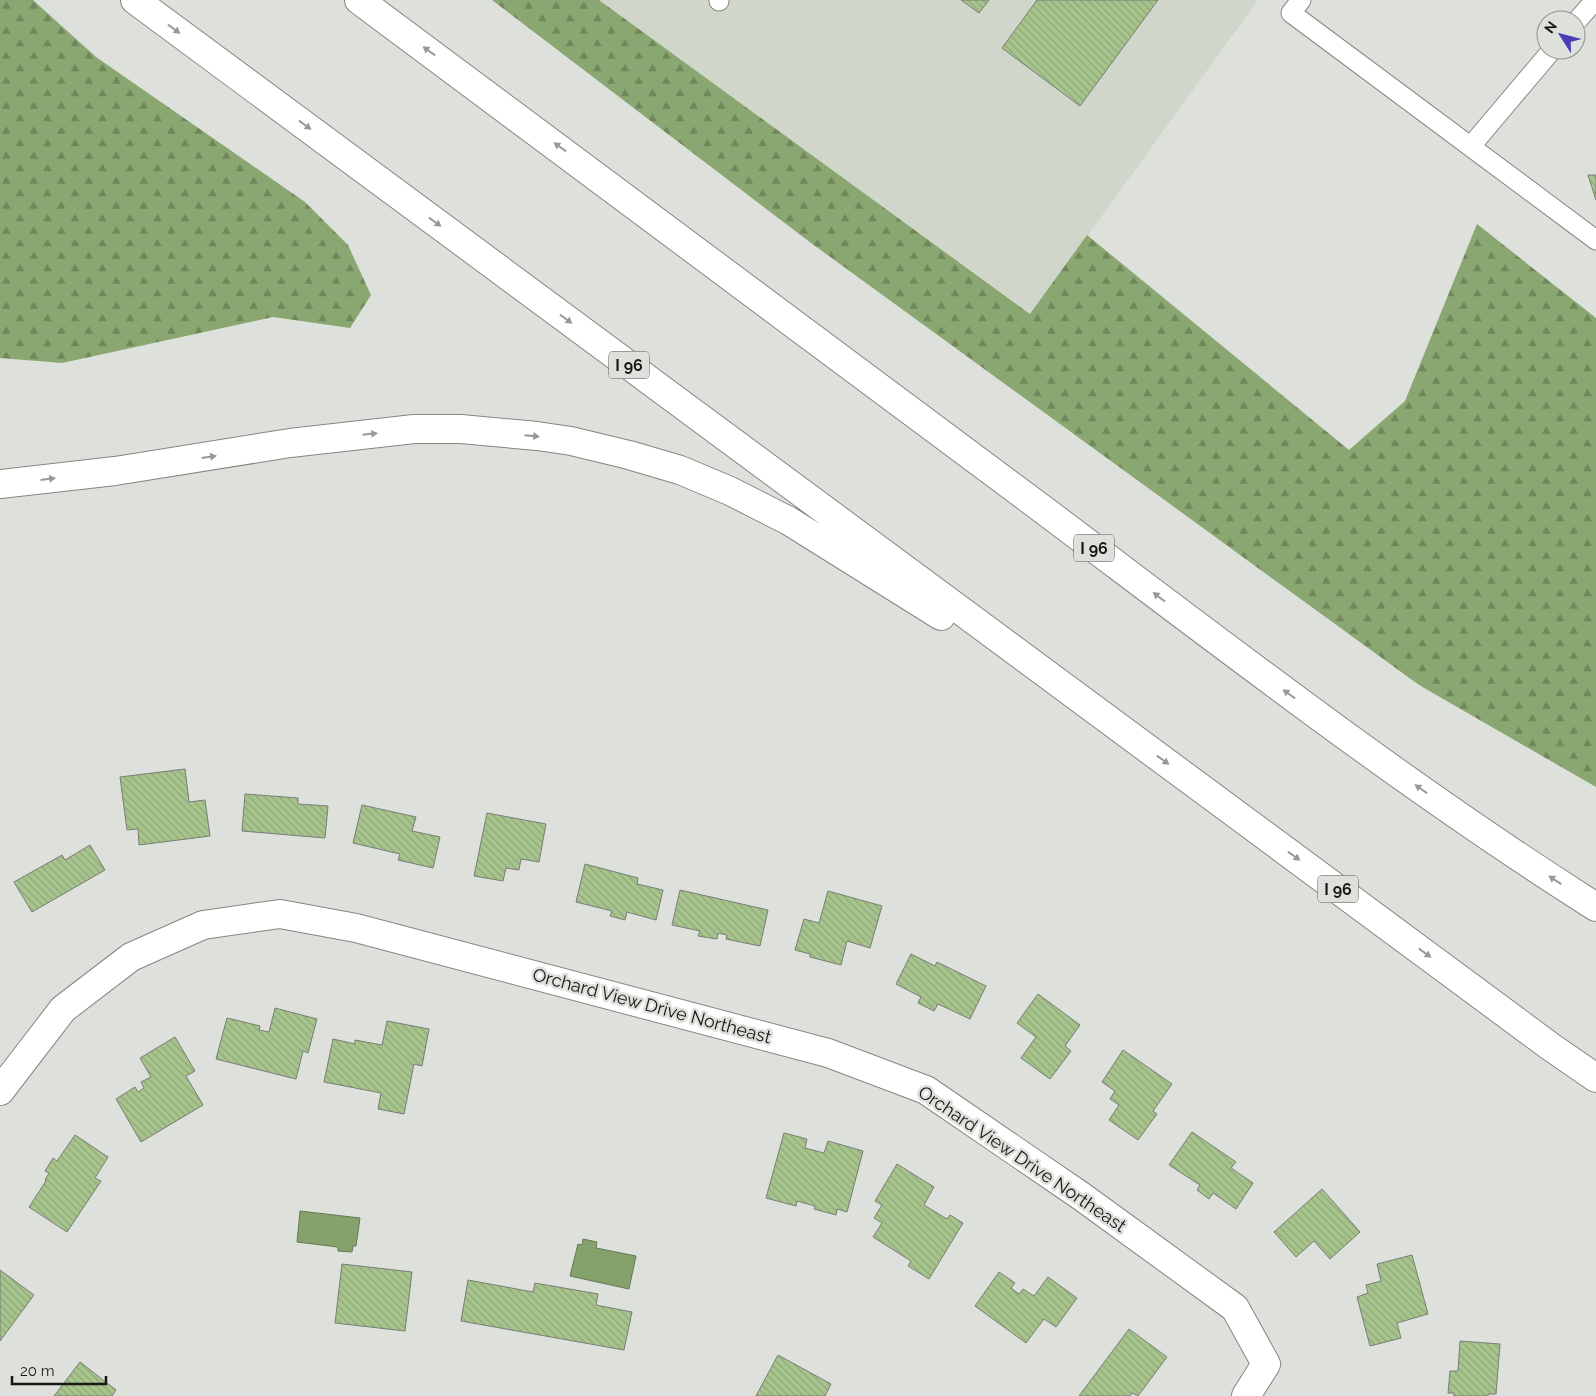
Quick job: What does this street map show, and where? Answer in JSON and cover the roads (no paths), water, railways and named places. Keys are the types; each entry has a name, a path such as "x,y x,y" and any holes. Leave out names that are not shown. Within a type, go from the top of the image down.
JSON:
{"main road":[{"name":"I 96","path":"135,0 1551,1047 1596,1078"},
{"name":"I 96","path":"360,0 600,176 1214,638 1382,762 1505,848 1596,907"},
{"path":"0,484 114,470 290,443 414,430 461,429 571,441 680,470 766,508 797,525 1124,731"},
{"name":"Orchard View Drive Northeast","path":"0,1091 63,1009 131,957 203,925 280,914 356,928 828,1053 926,1090 1081,1196 1234,1308 1266,1364 1246,1396"},
{"path":"1551,1047 1596,1086"}],"lane":[{"path":"1302,0 1292,14 1596,240"},
{"path":"1586,10 1594,0"},
{"path":"1471,146 1544,60"}]}
